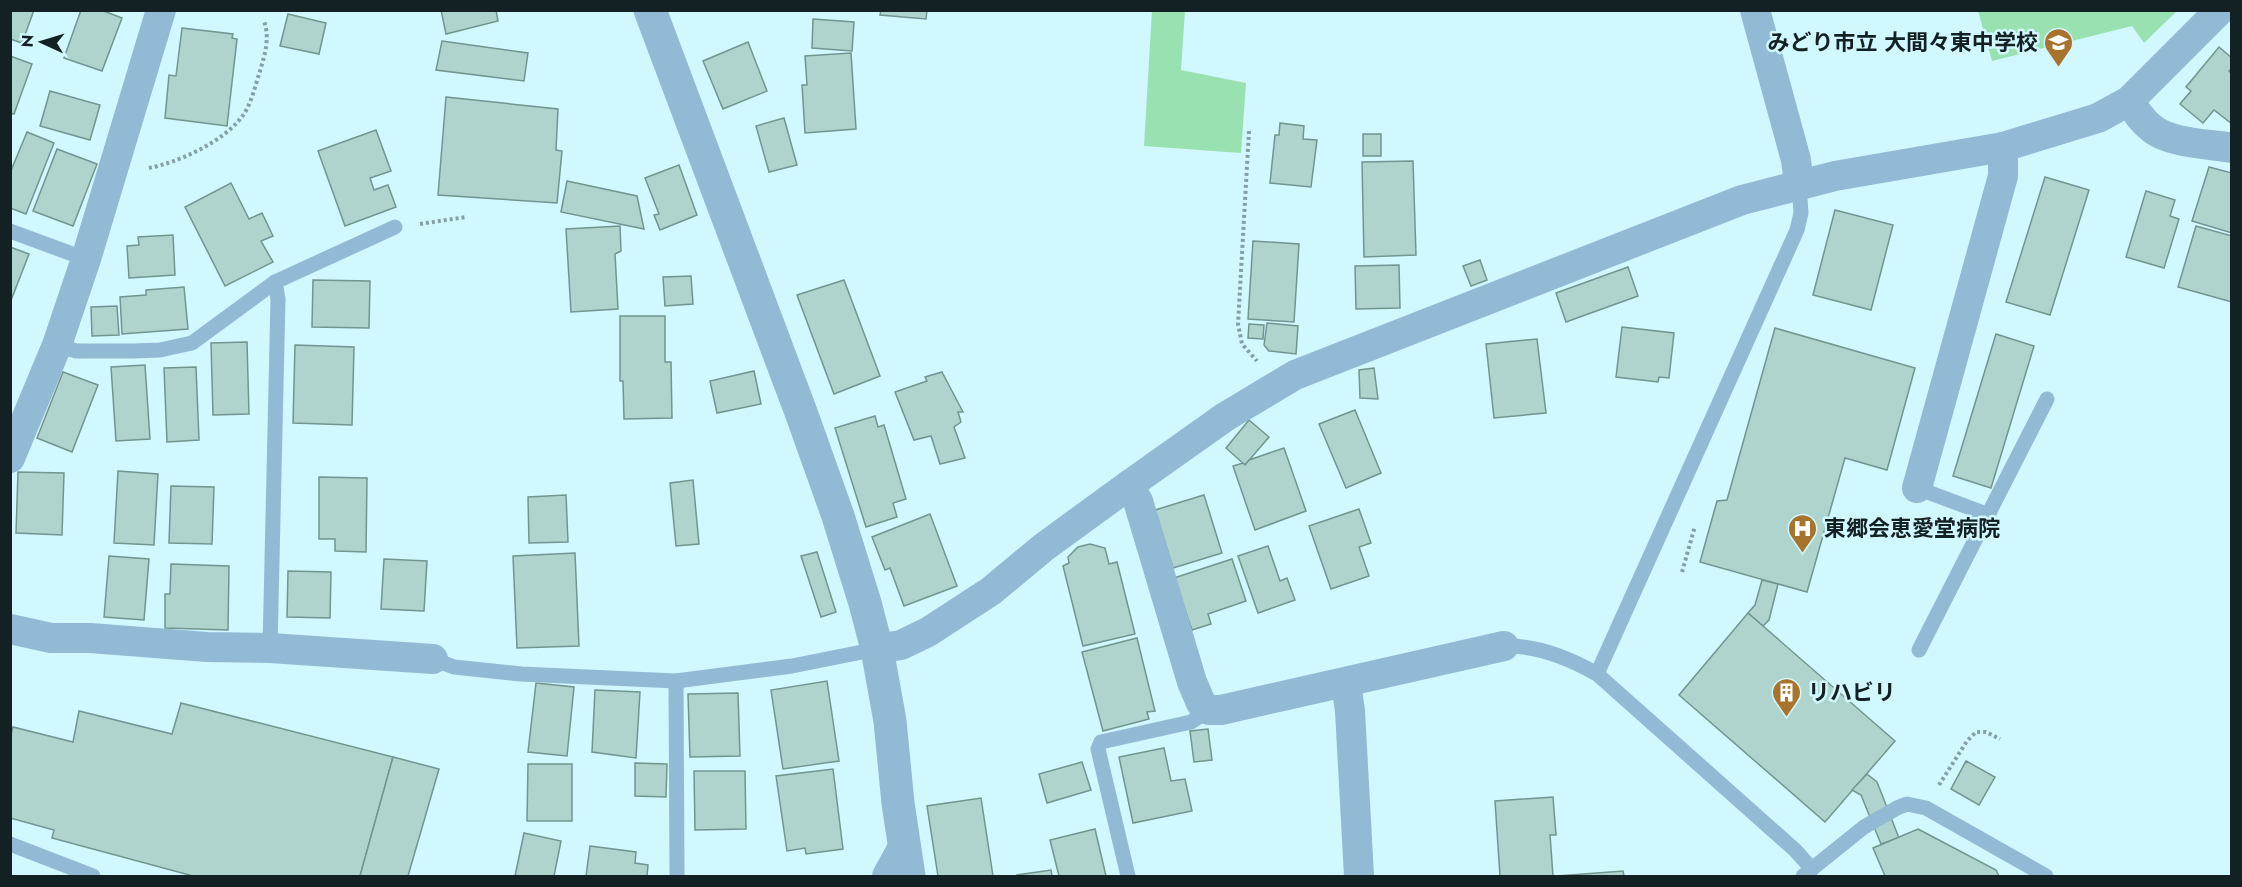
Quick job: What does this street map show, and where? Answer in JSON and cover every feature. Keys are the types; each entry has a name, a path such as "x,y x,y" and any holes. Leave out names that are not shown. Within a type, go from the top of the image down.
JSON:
{"street":[{"path":"10,458 57,345 86,259 161,10"},
{"path":"650,10 830,493 856,572 877,649 890,721 906,862 887,876"},
{"path":"1755,10 1796,160 1799,184"},
{"path":"877,649 901,645 928,632 991,591 1044,547 1129,485 1225,417 1295,375 1742,200 1835,176 2003,147 2098,118 2129,101 2220,10"},
{"path":"2129,101 2154,131 2168,137 2232,148"},
{"path":"1917,488 2003,176 2003,147"},
{"path":"1129,485 1138,501 1192,682 1201,703 1209,710 1221,710 1346,683 1504,646"},
{"path":"10,629 51,638 90,638 207,647 270,648 433,659"},
{"path":"1346,683 1350,711 1359,876"}],"lane":[{"path":"1597,674 1797,230 1801,213 1799,184"},
{"path":"57,345 76,351 160,350 192,343 275,282 395,227"},
{"path":"10,231 86,259"},
{"path":"270,648 278,299 275,282"},
{"path":"1920,650 2047,399"},
{"path":"1917,488 1989,515"},
{"path":"1504,646 1519,646 1573,660 1597,674 1795,850 1808,873 1864,827 1907,804 1925,808 2046,876"},
{"path":"433,659 453,667 521,674 676,681 792,666 877,649"},
{"path":"676,681 677,876"},
{"path":"1128,876 1098,749 1101,742 1191,722 1209,710"},
{"path":"10,844 93,876"}],"path":[{"path":"115,161 138,168 165,165 210,144 228,132 243,117 253,93 268,34 264,21"},
{"path":"1250,131 1238,334 1249,353 1280,384"},
{"path":"395,227 466,217"},
{"path":"1925,808 1967,741 1976,732 1986,732 2000,739"}],"green space":[{"path":"1152,10 1185,11 1181,70 1246,83 1241,153 1144,146"},
{"path":"1978,10 2177,11 2144,43 2132,26 1992,61"}],"building":[{"path":"10,10 34,10 22,43 10,39"},
{"path":"81,10 101,10 122,18 102,71 64,58"},
{"path":"441,10 496,10 498,21 446,34"},
{"path":"881,10 927,10 926,19 880,15"},
{"path":"288,14 326,23 319,54 280,46"},
{"path":"813,19 854,22 852,51 812,48"},
{"path":"182,28 233,34 232,38 237,39 227,126 165,118 169,75 176,76"},
{"path":"442,41 528,53 524,81 436,70"},
{"path":"748,42 767,91 723,109 703,61"},
{"path":"2219,47 2232,58 2232,68 2229,71 2232,74 2232,124 2214,110 2203,123 2180,104 2191,91 2186,87"},
{"path":"851,53 856,129 805,133 802,85 807,85 805,56"},
{"path":"10,56 32,64 14,114 10,113"},
{"path":"50,91 100,105 90,140 40,126"},
{"path":"446,97 558,109 556,150 562,151 557,203 438,195"},
{"path":"784,118 797,165 769,172 756,126"},
{"path":"1280,123 1304,126 1303,139 1317,140 1311,187 1270,183 1275,135 1279,135"},
{"path":"376,130 391,171 370,178 374,190 388,185 396,207 345,226 318,151"},
{"path":"27,132 54,143 26,214 10,208 10,173"},
{"path":"1363,134 1381,134 1381,156 1363,156"},
{"path":"57,149 97,164 73,226 33,211"},
{"path":"1413,161 1416,255 1364,257 1362,162"},
{"path":"679,165 697,215 660,230 654,215 659,214 645,178"},
{"path":"2209,167 2232,173 2232,233 2192,221"},
{"path":"2045,177 2089,190 2050,315 2006,302"},
{"path":"567,181 637,196 644,229 561,212"},
{"path":"231,183 249,219 262,213 273,236 261,241 273,262 225,286 185,207"},
{"path":"2146,191 2175,200 2170,216 2179,219 2164,268 2126,257"},
{"path":"1835,210 1893,225 1871,310 1813,295"},
{"path":"620,226 621,251 615,254 618,309 571,312 566,229"},
{"path":"2196,226 2232,236 2232,302 2178,287"},
{"path":"173,235 175,275 129,278 127,246 139,245 138,237"},
{"path":"1253,241 1299,244 1294,322 1248,319"},
{"path":"10,247 29,254 10,303"},
{"path":"1480,260 1487,280 1471,286 1463,266"},
{"path":"1399,265 1400,308 1356,309 1355,266"},
{"path":"1628,267 1638,296 1566,322 1556,293"},
{"path":"691,276 693,304 665,306 663,277"},
{"path":"313,280 370,281 369,328 312,327"},
{"path":"844,280 880,376 834,394 797,295"},
{"path":"184,287 188,329 122,334 120,297 146,295 146,290"},
{"path":"117,306 119,335 92,336 91,307"},
{"path":"620,316 665,316 665,362 671,362 672,418 624,419 623,381 620,381"},
{"path":"1267,323 1298,326 1296,354 1269,351 1264,345"},
{"path":"1249,324 1264,325 1263,339 1248,338"},
{"path":"1622,327 1674,333 1669,378 1659,377 1658,382 1616,377"},
{"path":"1775,328 1915,368 1887,470 1845,458 1807,592 1700,562 1717,501 1727,500"},
{"path":"1996,334 2034,346 1991,488 1953,476"},
{"path":"1537,339 1546,413 1494,418 1486,344"},
{"path":"247,342 249,414 213,415 211,343"},
{"path":"295,345 354,347 352,425 293,423"},
{"path":"145,365 150,439 116,441 111,367"},
{"path":"196,367 199,440 167,442 164,368"},
{"path":"1374,368 1378,399 1360,398 1359,370"},
{"path":"754,371 761,404 717,413 710,381"},
{"path":"63,372 98,385 72,452 37,438"},
{"path":"942,372 963,412 958,412 961,422 954,427 965,458 940,464 931,436 914,440 895,392 927,381 925,377"},
{"path":"1355,410 1381,473 1346,488 1319,424"},
{"path":"875,416 878,427 884,425 906,499 893,503 897,517 866,527 835,428"},
{"path":"1249,420 1269,437 1245,465 1226,448"},
{"path":"1284,448 1306,511 1255,530 1233,466 1243,463 1245,465 1249,460"},
{"path":"118,471 158,474 154,545 114,543"},
{"path":"18,472 64,473 62,535 16,533"},
{"path":"319,477 367,478 366,552 335,551 335,539 319,539"},
{"path":"693,480 699,544 676,546 670,483"},
{"path":"171,486 214,487 212,544 169,543"},
{"path":"566,495 568,542 529,543 528,497"},
{"path":"1204,495 1222,553 1173,568 1155,510"},
{"path":"1359,509 1371,543 1359,547 1369,576 1331,589 1309,526"},
{"path":"930,514 957,586 904,606 890,568 885,570 872,537"},
{"path":"1090,544 1105,548 1109,564 1117,562 1135,634 1083,646 1063,566 1069,563 1068,557 1078,547"},
{"path":"1268,546 1280,581 1287,578 1295,600 1258,613 1238,556"},
{"path":"817,552 836,612 821,617 801,556"},
{"path":"575,553 579,646 517,648 513,556"},
{"path":"109,556 149,559 144,620 104,617"},
{"path":"384,559 427,561 424,611 381,609"},
{"path":"1232,559 1246,601 1208,614 1211,624 1192,630 1174,578"},
{"path":"171,564 229,566 228,630 165,628 165,594 170,594"},
{"path":"288,571 331,572 330,618 287,617"},
{"path":"1762,580 1778,584 1769,620 1763,626 1748,613 1755,605"},
{"name":"リハビリ","path":"1748,613 1895,741 1825,822 1679,695"},
{"path":"1137,638 1155,711 1147,712 1149,719 1103,731 1082,652"},
{"path":"827,681 839,761 783,769 771,690"},
{"path":"536,683 574,687 567,756 528,752"},
{"path":"595,690 640,692 636,758 592,752"},
{"path":"738,693 740,756 690,757 688,694"},
{"path":"181,703 393,757 360,876 193,876 52,838 54,830 10,818 10,738 13,727 73,742 79,711 172,734"},
{"path":"1208,729 1212,760 1194,762 1190,731"},
{"path":"1164,748 1171,781 1185,779 1192,811 1133,823 1119,757"},
{"path":"393,757 439,769 408,876 360,876"},
{"path":"1966,761 1995,777 1979,805 1951,789"},
{"path":"1082,762 1091,790 1047,803 1039,774"},
{"path":"635,763 667,764 666,797 635,796"},
{"path":"528,764 572,764 572,821 527,821"},
{"path":"833,769 843,849 806,854 805,848 787,851 776,776"},
{"path":"694,771 745,771 746,829 695,830"},
{"path":"1867,774 1877,782 1899,838 1881,844 1861,795 1852,790"},
{"path":"1553,797 1556,835 1550,835 1553,876 1500,876 1495,801"},
{"path":"981,798 993,876 938,876 927,806"},
{"path":"1095,829 1106,876 1059,876 1050,840"},
{"path":"1918,829 1996,870 1999,876 1885,876 1873,848"},
{"path":"524,833 561,841 554,876 515,876"},
{"path":"590,846 636,852 635,863 648,865 647,876 586,876"},
{"path":"1051,870 1052,876 1017,876 1017,875"},
{"path":"1623,871 1624,876 1557,876"}],"place":[{"name":"みどり市立 大間々東中学校","path":"2059,68"},
{"name":"東郷会恵愛堂病院","path":"1803,554"},
{"name":"リハビリ","path":"1787,718"}]}
